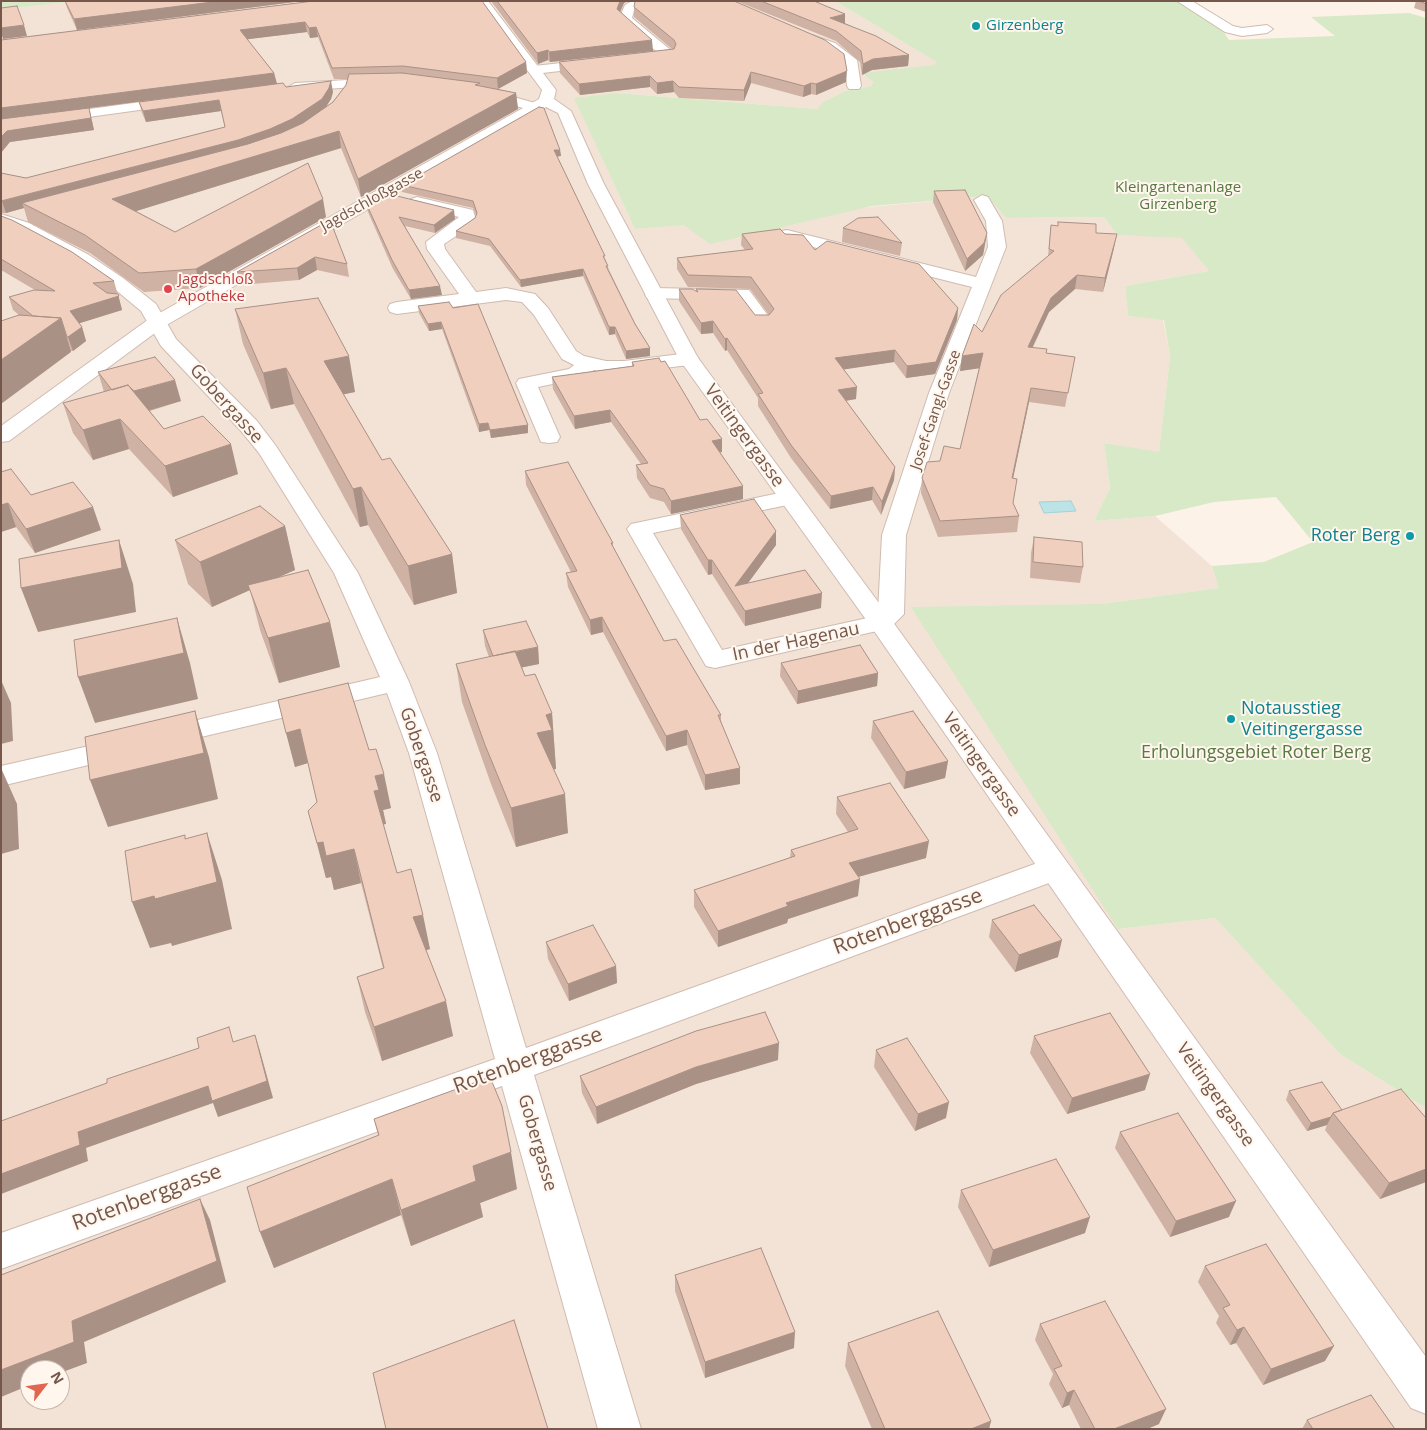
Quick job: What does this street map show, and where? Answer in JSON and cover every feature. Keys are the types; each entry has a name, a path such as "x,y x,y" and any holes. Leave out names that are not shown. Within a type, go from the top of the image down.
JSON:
{"street":[{"name":"Veitingergasse","path":"482,1 550,90 550,109 596,184 689,359 1073,893 1426,1393"},
{"path":"534,70 668,55 625,19 629,8 642,1"},
{"path":"1183,1 1229,29 1242,32 1267,28"},
{"path":"797,32 830,46 852,63 854,86"},
{"path":"278,89 312,85 341,93 396,82"},
{"path":"464,90 498,95 550,109"},
{"path":"1,126 193,99"},
{"name":"Jagdschloßgasse","path":"1,436 156,322 383,194 550,109"},
{"path":"383,194 467,214 468,220 435,242 436,249 471,298"},
{"name":"Josef-Gangl-Gasse","path":"881,624 891,614 894,535 939,393 997,247 994,221 982,200"},
{"path":"5,220 35,213"},
{"name":"Gobergasse","path":"5,220 83,259 117,282 149,308 168,342 249,426 273,459 336,555 371,623 423,753 620,1429"},
{"path":"787,235 982,284"},
{"path":"397,308 506,294 528,298 541,312 569,355 589,364 624,366 689,359"},
{"path":"654,294 742,294 762,321"},
{"path":"549,437 526,383 575,374 589,364"},
{"name":"In der Hagenau","path":"789,498 639,529 715,660 881,624"},
{"path":"1,776 396,682"},
{"name":"Rotenberggasse","path":"1,1250 515,1067 1054,869"}],"shaded area":[{"path":"75,1 835,1 938,62 933,65 863,74 873,82 871,86 845,91 823,102 817,109 616,93 575,99 635,229 987,196 1006,218 1104,217 1117,235 1182,237 1209,271 1125,286 1128,316 1163,319 1170,357 1159,453 1104,443 1110,488 1094,521 1155,516 1212,566 1220,588 1101,604 1118,929 1215,918 1340,1054 1426,1108 1426,1429 1,1429 1,10"}],"green space":[{"path":"1,1 75,1 1,10"},
{"name":"Erholungsgebiet Roter Berg","path":"835,1 1191,1 1226,22 1217,22 1229,40 1335,36 1311,17 1409,13 1426,18 1426,1108 1340,1054 1215,918 1118,929 911,607 1101,604 1219,588 1212,566 1264,562 1313,542 1276,497 1214,502 1155,516 1094,521 1110,488 1104,443 1159,452 1170,357 1164,320 1128,316 1125,286 1209,271 1182,238 1117,235 1104,217 1006,218 987,196 872,206 710,244 684,225 635,229 574,98 616,93 817,109 823,102 845,91 871,86 873,82 862,73 933,65 937,62"}],"water":[{"path":"1071,501 1076,511 1044,513 1039,502"}],"building":[{"path":"65,1 221,1 74,19"},
{"path":"314,1 482,1 526,62 497,78 403,66 332,68 316,27 309,28 305,22 240,30 274,73 1,108 1,40"},
{"path":"497,1 620,1 617,9 652,40 549,52 548,50 537,53"},
{"path":"635,1 734,1 825,40 844,54 847,71 816,84 811,83 804,86 751,72 744,90 679,87 673,81 657,83 650,76 579,84 559,62 674,49 676,44 674,40 634,7"},
{"path":"761,1 814,1 845,14 830,18 876,36 909,55 873,59 863,64 861,51 836,31"},
{"path":"17,6 24,25 1,28 1,8"},
{"path":"402,73 480,83 475,85 516,93 358,179 339,131 112,199 175,232 308,163 323,199 196,269 139,273 85,235 22,203 248,144 281,133 303,123 333,102 346,85 349,74"},
{"path":"331,81 322,99 292,119 270,129 238,140 1,201 1,173 26,178 225,127 219,100 143,111 139,102 283,83 286,87"},
{"path":"539,107 544,108 560,150 554,150 605,256 603,256 608,266 606,266 635,324 650,348 626,351 615,327 609,327 583,269 520,280 489,239 456,231 475,218 477,213 473,201 402,185"},
{"path":"89,108 91,118 7,131 1,137 1,119"},
{"path":"965,190 987,233 984,243 967,259 934,191"},
{"path":"385,193 454,210 434,225 399,217 440,286 409,290 392,260 366,203"},
{"path":"1,216 72,252 114,281 93,283 107,293 118,294 119,296 70,311 82,327 68,337 61,318 33,316 9,297 34,290 55,291 1,259"},
{"path":"878,217 902,243 843,228 858,218"},
{"path":"330,220 347,264 315,257 297,268 237,272"},
{"path":"1058,222 1096,224 1096,233 1117,234 1105,278 1077,275 1051,298 1028,347 1047,349 1046,353 1075,357 1068,393 1031,388 1012,478 1017,479 1013,503 1019,516 940,521 922,478 927,462 940,461 944,446 960,449 983,353 962,356 974,324 982,332 1001,295 1054,251 1049,249 1051,225 1058,226"},
{"path":"780,229 785,234 803,235 815,250 827,241 919,264 958,308 936,362 907,366 895,350 835,358 857,387 838,390 895,467 882,502 873,487 831,496 791,445 758,394 763,393 727,338 725,339 713,321 701,323 679,289 692,289 698,292 696,289 736,290 755,315 769,315 774,309 751,277 688,275 677,258 753,249 742,234"},
{"path":"318,298 349,356 324,361 382,460 390,458 452,554 408,566 361,487 353,489 286,368 263,373 235,309"},
{"path":"449,302 453,308 478,304 528,425 490,430 488,423 479,424 441,322 428,324 418,306"},
{"path":"19,315 61,318 1,360 1,321"},
{"path":"155,357 175,380 134,391 128,385 112,390 98,372"},
{"path":"659,358 661,362 665,361 700,420 707,419 722,439 712,441 743,486 671,501 664,489 650,485 636,465 648,463 610,410 574,416 552,377 634,366 632,362"},
{"path":"128,385 164,429 203,416 231,444 165,466 120,419 83,430 63,403"},
{"path":"568,462 664,641 676,639 721,715 718,715 740,768 705,775 687,730 666,736 602,617 590,620 566,573 577,571 525,471"},
{"path":"11,469 31,495 73,482 93,507 26,529 8,503 1,505 1,472"},
{"path":"754,499 776,531 735,586 805,570 822,593 745,611 712,560 708,560 680,515"},
{"path":"260,506 285,526 200,562 175,540"},
{"path":"1034,537 1082,542 1083,567 1033,562"},
{"path":"119,540 122,568 21,588 19,559"},
{"path":"308,570 330,622 268,638 248,585"},
{"path":"177,618 184,653 78,677 74,640"},
{"path":"526,621 538,647 493,656 483,630"},
{"path":"860,645 878,673 798,691 781,663"},
{"path":"515,651 525,676 535,674 552,713 546,715 552,730 537,733 565,794 511,808 485,745 456,664"},
{"path":"348,683 369,750 376,749 384,774 375,776 379,790 374,791 397,873 411,869 423,915 413,917 446,1001 374,1027 357,977 384,968 354,849 326,856 323,842 317,843 308,811 317,802 300,729 286,733 278,700"},
{"path":"195,711 204,753 90,780 85,737"},
{"path":"913,711 948,761 906,772 873,721"},
{"path":"890,783 929,841 849,863 860,879 786,903 788,906 718,931 694,890 795,856 791,850 858,829 837,797"},
{"path":"207,833 217,882 155,899 154,896 132,902 125,851 185,835 185,839"},
{"path":"1034,905 1062,940 1019,955 992,920"},
{"path":"593,925 616,966 568,984 546,942"},
{"path":"765,1012 779,1043 696,1067 596,1107 580,1076 696,1031"},
{"path":"1110,1013 1150,1074 1072,1098 1034,1036"},
{"path":"229,1027 233,1042 255,1035 267,1081 212,1101 208,1086 78,1132 80,1145 1,1174 1,1121 107,1083 107,1079 199,1048 197,1038"},
{"path":"907,1038 949,1102 918,1114 876,1050"},
{"path":"490,1077 502,1106 511,1152 473,1166 476,1181 401,1210 392,1179 260,1232 247,1187 379,1135 374,1119"},
{"path":"1322,1082 1342,1110 1333,1113 1331,1117 1311,1123 1289,1091"},
{"path":"1401,1089 1426,1118 1426,1169 1389,1183 1333,1113"},
{"path":"1178,1113 1236,1201 1176,1221 1120,1132"},
{"path":"1056,1159 1090,1217 993,1250 961,1190"},
{"path":"200,1199 217,1261 72,1321 74,1342 27,1360 20,1360 20,1363 1,1370 1,1275"},
{"path":"1266,1244 1334,1346 1271,1369 1244,1327 1237,1330 1223,1308 1230,1305 1205,1266"},
{"path":"761,1248 795,1332 705,1362 675,1275"},
{"path":"1105,1301 1166,1409 1114,1429 1095,1429 1074,1390 1067,1393 1054,1369 1062,1366 1040,1324"},
{"path":"938,1311 991,1421 971,1429 885,1429 848,1343"},
{"path":"514,1320 548,1429 386,1429 373,1373"},
{"path":"1371,1395 1395,1429 1313,1429 1307,1420"}],"place":[{"name":"Girzenberg","path":"976,26"},
{"name":"Jagdschloß Apotheke","path":"168,289"},
{"name":"Roter Berg","path":"1410,536"},
{"name":"Notausstieg Veitingergasse","path":"1231,719"}],"park label":[{"name":"Kleingartenanlage Girzenberg","path":"1178,196"}]}
